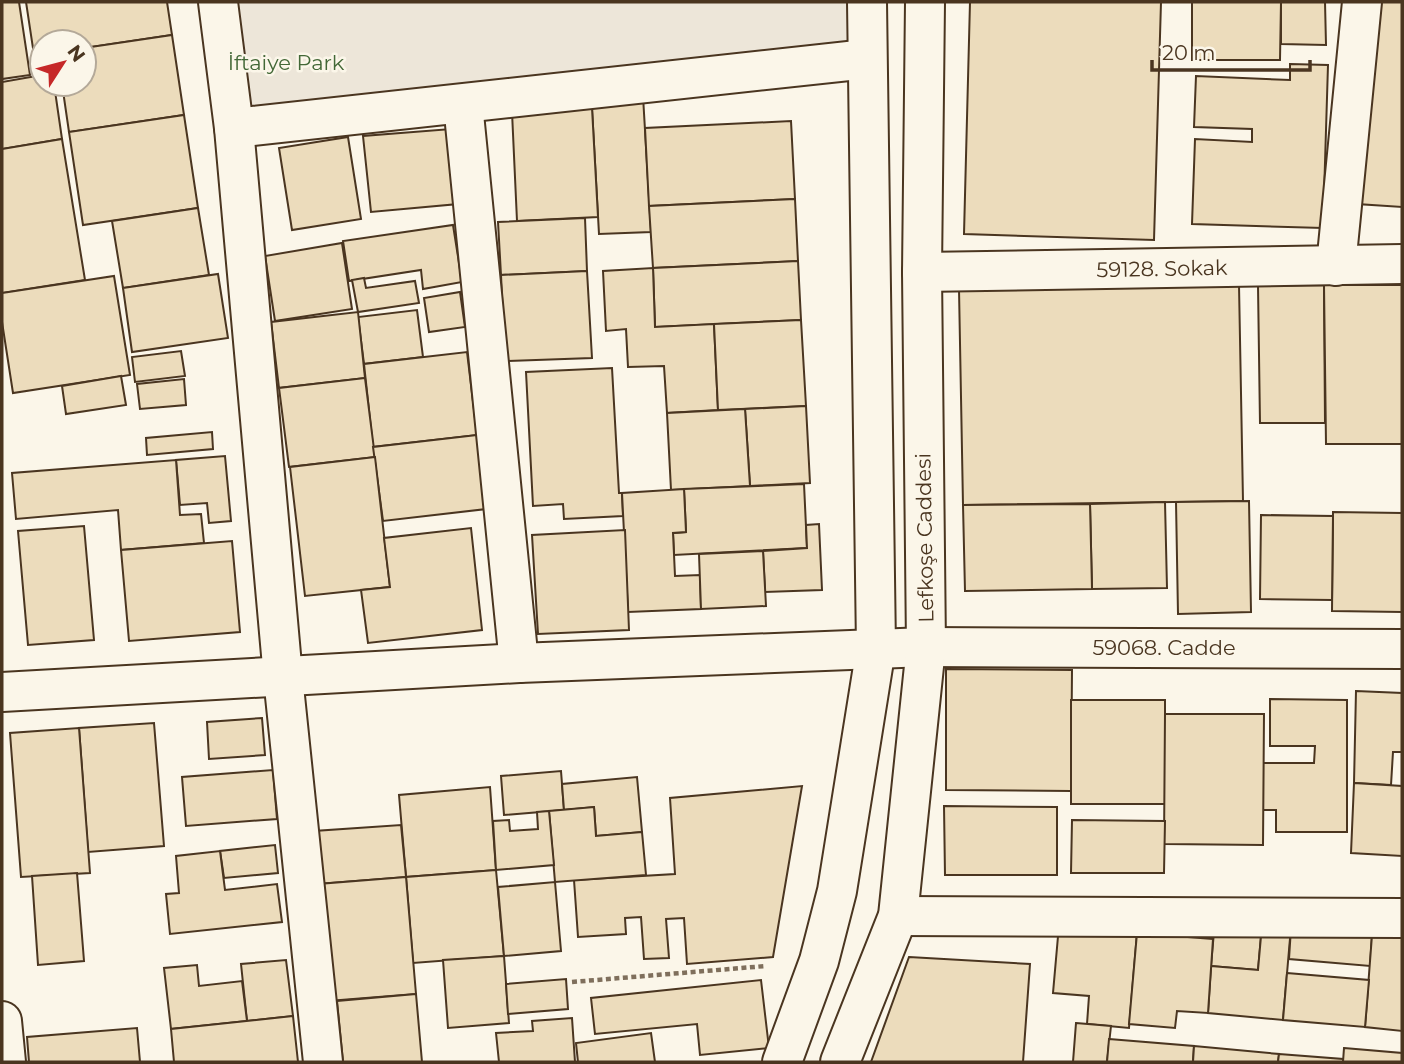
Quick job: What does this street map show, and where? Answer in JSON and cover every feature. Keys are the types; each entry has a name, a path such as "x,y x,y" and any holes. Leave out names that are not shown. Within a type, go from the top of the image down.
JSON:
{"street":[{"path":"218,2 234,128 283,677 323,1062"},
{"path":"782,1062 820,961 838,891 876,648 867,2"},
{"name":"Lefkoşe Caddesi","path":"840,1062 898,916 926,647 922,272 925,2"},
{"path":"1336,266 1362,2"},
{"path":"234,128 867,59"},
{"path":"463,104 519,663"},
{"name":"59128. Sokak","path":"922,272 1402,264"},
{"name":"59068. Cadde","path":"2,692 519,663 876,648 1402,649"},
{"path":"898,916 1402,918"},
{"path":"2,1021 6,1062"}],"path":[{"path":"572,982 820,961"}],"green space":[{"name":"İftaiye Park","path":"218,2 867,2 867,59 234,128"}],"building":[{"path":"2,2 19,2 28,75 2,79"},
{"path":"26,2 167,2 172,35 98,46 98,28 30,28"},
{"path":"970,2 1161,2 1154,240 964,234"},
{"path":"1192,2 1281,2 1280,60 1192,60"},
{"path":"1281,2 1325,2 1326,45 1281,44"},
{"path":"1370,2 1402,2 1402,207 1357,204"},
{"path":"172,35 184,115 69,132 64,98 98,98 98,46"},
{"path":"1290,64 1328,65 1323,228 1192,224 1195,139 1252,142 1252,129 1194,127 1196,76 1290,80"},
{"path":"28,77 28,98 56,98 62,139 2,149 2,82"},
{"path":"643,96 651,232 599,234 592,108"},
{"path":"592,108 598,217 517,221 512,112"},
{"path":"184,115 198,208 83,225 69,132"},
{"path":"791,121 795,199 649,206 645,128"},
{"path":"451,129 458,204 371,212 363,136"},
{"path":"348,137 361,219 292,230 279,148"},
{"path":"62,139 85,280 2,293 2,149"},
{"path":"795,199 798,261 653,268 649,206"},
{"path":"198,208 209,275 123,288 112,221"},
{"path":"585,218 587,271 501,275 498,222"},
{"path":"453,225 462,282 423,289 421,270 349,281 343,241"},
{"path":"342,243 352,309 275,321 265,256"},
{"path":"798,261 801,320 655,327 653,268"},
{"path":"653,268 655,327 714,324 718,410 667,413 664,366 628,367 626,329 606,331 603,271"},
{"path":"587,271 592,358 505,361 501,275"},
{"path":"218,274 228,338 132,352 123,288"},
{"path":"114,276 130,375 13,393 2,322 2,293"},
{"path":"364,278 366,288 415,281 419,303 358,312 352,280"},
{"path":"1239,285 1243,501 963,505 959,289"},
{"path":"1324,285 1325,423 1260,423 1258,286"},
{"path":"1324,285 1402,285 1402,444 1326,444"},
{"path":"460,292 465,327 429,332 424,298"},
{"path":"417,310 423,357 364,364 358,317"},
{"path":"358,312 365,378 279,388 271,322"},
{"path":"801,320 806,406 718,410 714,324"},
{"path":"181,351 185,376 135,382 132,357"},
{"path":"467,352 477,435 373,447 364,364"},
{"path":"612,368 619,493 622,493 623,516 564,519 563,504 533,506 526,372"},
{"path":"121,376 126,405 66,414 62,386"},
{"path":"365,378 375,457 289,467 279,388"},
{"path":"184,379 186,405 140,409 137,384"},
{"path":"806,406 810,483 750,486 745,409"},
{"path":"745,409 750,486 671,490 667,413"},
{"path":"212,432 213,449 147,455 146,438"},
{"path":"477,435 486,509 383,521 373,447"},
{"path":"225,456 231,521 209,523 207,503 180,505 176,460"},
{"path":"375,457 390,587 305,596 290,467"},
{"path":"176,460 180,515 201,514 204,543 121,550 118,510 16,519 12,473"},
{"path":"804,484 807,548 674,555 673,533 686,532 684,489"},
{"path":"684,489 686,532 673,533 675,576 700,575 701,609 628,612 622,493"},
{"path":"1249,501 1251,612 1178,614 1176,502"},
{"path":"1165,502 1167,588 1092,589 1090,504"},
{"path":"1090,504 1092,589 965,591 963,505"},
{"path":"1333,512 1402,513 1402,612 1332,611"},
{"path":"1261,515 1333,516 1332,600 1260,599"},
{"path":"819,524 822,590 765,592 763,551 807,548 806,525"},
{"path":"84,526 94,640 28,645 18,531"},
{"path":"471,528 482,630 368,643 361,590 390,587 384,538"},
{"path":"625,530 629,630 538,634 532,535"},
{"path":"232,541 240,632 129,641 121,550"},
{"path":"763,551 766,606 701,609 699,554"},
{"path":"946,669 1072,670 1071,791 946,790"},
{"path":"1356,691 1402,693 1402,752 1393,752 1391,785 1354,783"},
{"path":"1270,699 1347,700 1347,832 1276,832 1276,810 1263,810 1263,763 1314,763 1315,746 1270,746"},
{"path":"1071,700 1165,700 1165,804 1071,804"},
{"path":"1165,714 1264,714 1263,845 1164,844"},
{"path":"262,718 265,755 209,759 207,722"},
{"path":"154,723 164,846 88,852 79,728"},
{"path":"79,728 90,873 21,877 10,733"},
{"path":"273,770 277,819 186,826 182,777"},
{"path":"561,771 564,810 504,815 501,776"},
{"path":"637,777 642,832 596,836 594,807 564,810 562,784"},
{"path":"1354,783 1402,786 1402,856 1351,853"},
{"path":"802,786 773,957 687,964 684,918 666,919 669,958 644,959 641,917 625,918 626,934 578,937 574,880 675,874 670,798"},
{"path":"490,787 496,870 406,877 399,795"},
{"path":"944,806 1057,807 1057,875 945,875"},
{"path":"594,807 596,836 642,832 646,875 555,882 549,811"},
{"path":"549,811 554,865 496,870 493,821 509,820 510,831 538,829 537,812"},
{"path":"1072,820 1165,821 1164,873 1071,873"},
{"path":"401,825 406,877 318,884 314,831"},
{"path":"275,845 278,873 224,878 220,851"},
{"path":"220,851 225,890 277,884 282,922 170,934 166,894 179,893 176,856"},
{"path":"496,870 504,956 413,963 406,877"},
{"path":"77,873 84,961 38,965 32,876"},
{"path":"406,877 416,994 328,1001 318,884"},
{"path":"555,882 561,951 504,956 498,887"},
{"path":"1215,920 1262,925 1258,970 1211,966"},
{"path":"1059,925 1137,933 1129,1028 1087,1024 1089,996 1053,993"},
{"path":"1262,925 1291,927 1283,1020 1208,1013 1211,966 1258,970"},
{"path":"1291,928 1372,935 1370,966 1289,959"},
{"path":"1402,929 1402,1031 1365,1027 1372,935"},
{"path":"1137,933 1213,939 1208,1013 1177,1011 1175,1028 1129,1024"},
{"path":"504,956 509,1023 448,1028 443,960"},
{"path":"909,957 1030,964 1023,1062 871,1062"},
{"path":"286,960 293,1016 247,1021 241,964"},
{"path":"197,965 199,986 242,981 247,1021 171,1029 164,968"},
{"path":"1287,973 1369,980 1365,1027 1283,1020"},
{"path":"566,979 568,1009 508,1014 506,984"},
{"path":"761,980 769,1048 700,1055 697,1024 595,1034 591,998"},
{"path":"416,994 422,1062 343,1062 337,1001"},
{"path":"293,1016 298,1062 174,1062 171,1029"},
{"path":"572,1018 575,1062 499,1062 496,1033 533,1031 532,1021"},
{"path":"1076,1023 1111,1026 1107,1062 1073,1062"},
{"path":"137,1028 140,1062 29,1062 27,1037"},
{"path":"651,1033 655,1062 578,1062 576,1043"},
{"path":"1109,1039 1194,1046 1193,1062 1107,1062"},
{"path":"1194,1046 1279,1054 1278,1062 1193,1062"},
{"path":"1344,1048 1402,1053 1402,1062 1343,1062"},
{"path":"1279,1054 1343,1059 1343,1062 1278,1062"}]}
